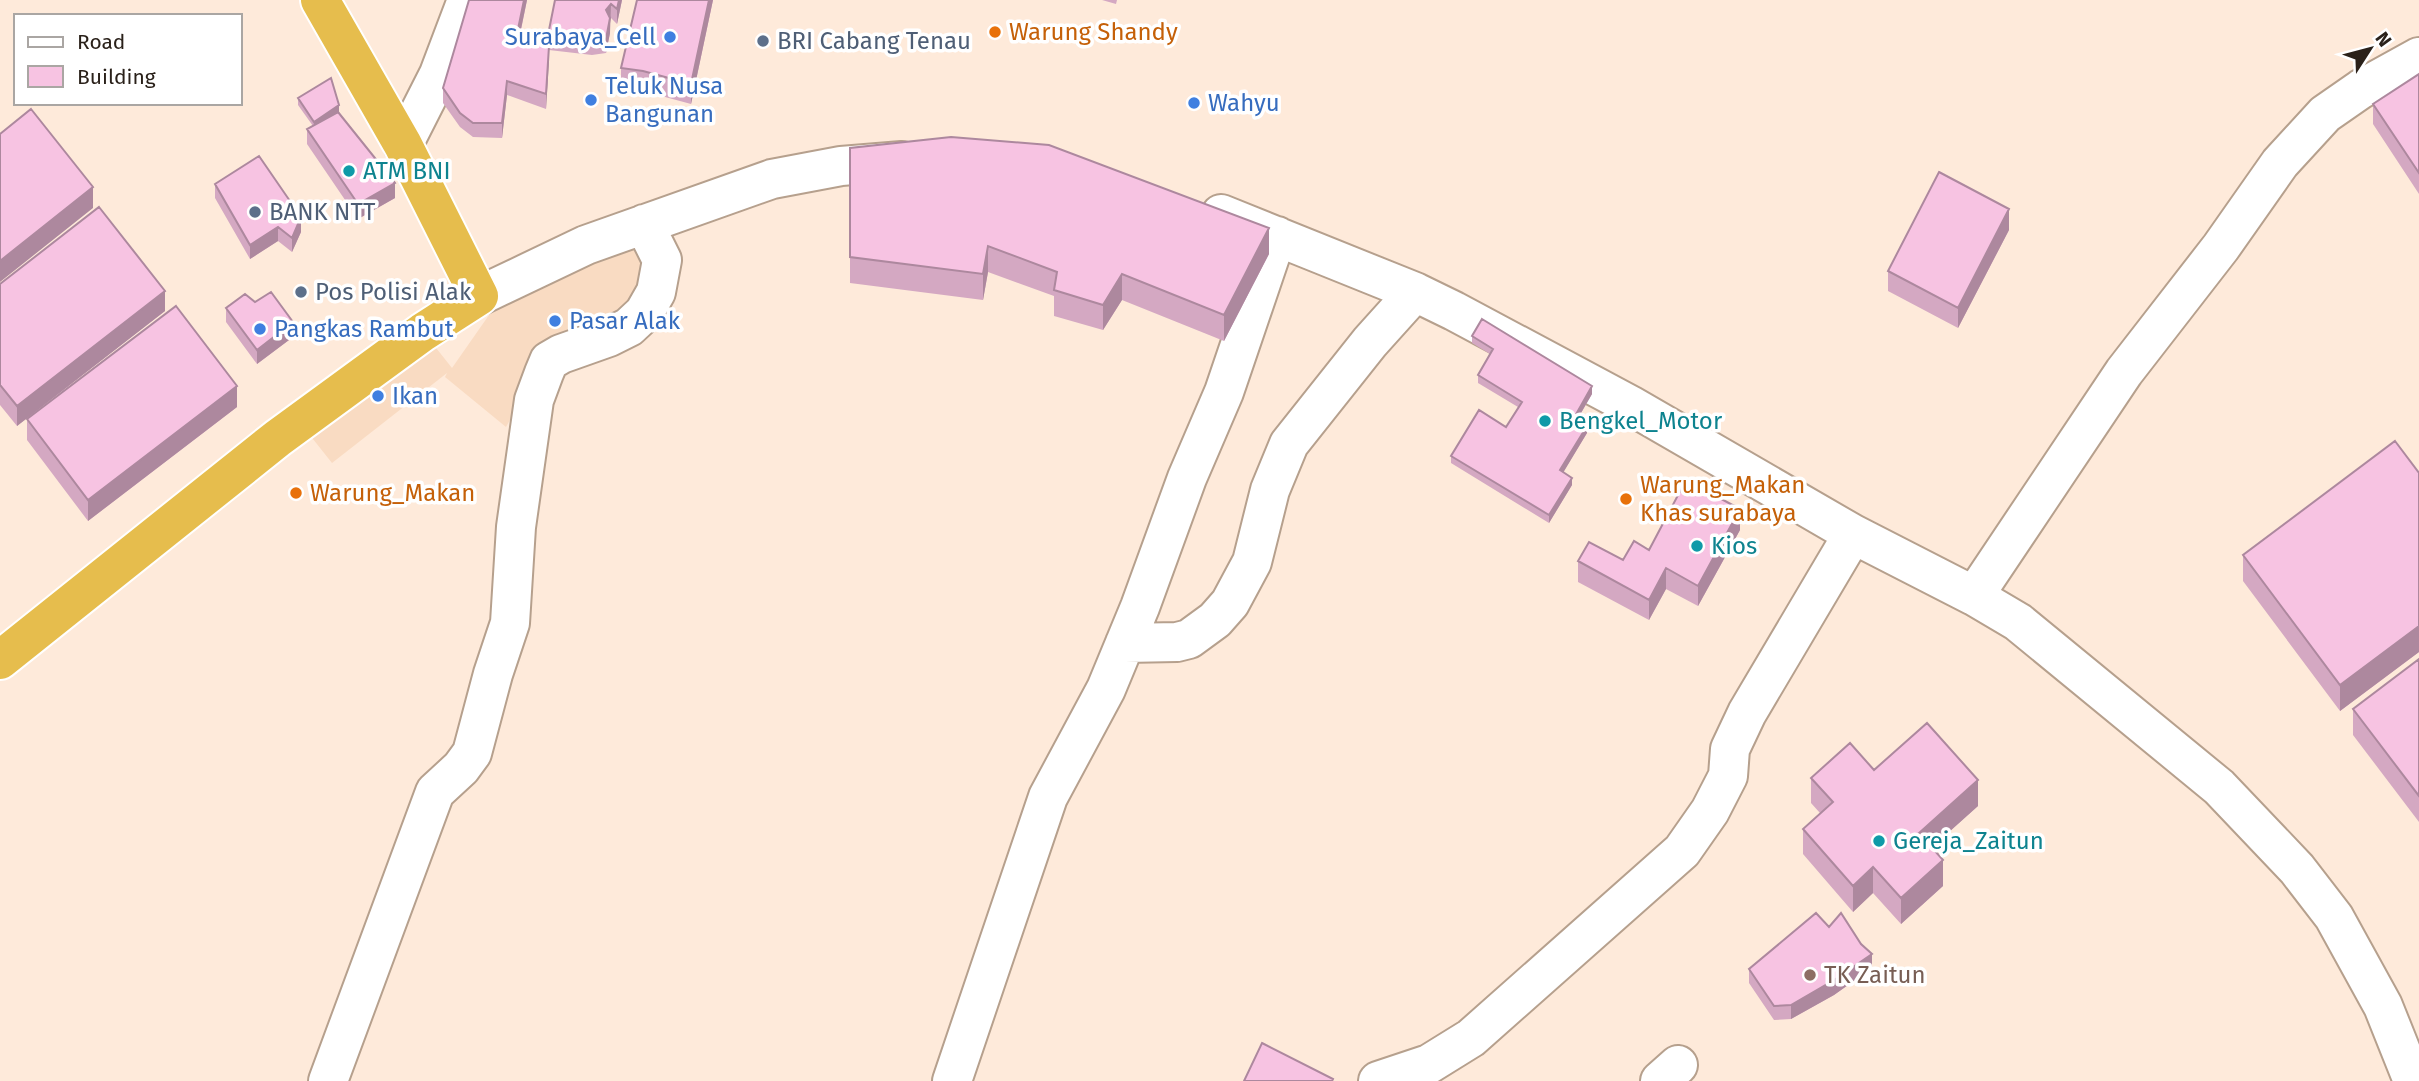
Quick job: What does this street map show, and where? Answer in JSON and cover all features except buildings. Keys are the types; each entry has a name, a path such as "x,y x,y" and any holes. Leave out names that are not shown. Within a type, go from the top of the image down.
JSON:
{"highway":[{"path":"0,660 278,438 423,332 479,296 403,145 320,0"}],"street":[{"path":"403,145 439,74 467,0"},
{"path":"1974,596 2124,372 2221,247 2280,163 2325,114 2361,89 2419,57"},
{"path":"479,296 586,245 772,179 841,166 934,159"},
{"path":"1184,199 1415,292 1630,405 1853,534 1974,596 2018,622 2219,787 2297,869 2334,917 2383,1006 2413,1081"},
{"path":"328,1081 435,792 461,768 472,753 510,622 516,527 534,400 549,361 629,327 644,313 656,292 662,260 644,224"},
{"path":"952,1081 1048,797 1106,689 1125,643 1187,478 1224,392 1277,236"},
{"path":"1125,643 1177,642 1189,639 1215,620 1230,603 1252,562 1269,490 1289,444 1370,342 1415,292"},
{"path":"1378,1081 1429,1064 1471,1038 1682,851 1710,811 1728,776 1730,749 1747,713 1853,534"}],"shaded area":[{"name":"Pasar Alak","path":"625,215 659,258 644,305 554,340 506,427 445,377 447,373 332,463 301,424 425,334 452,368 503,295"}],"place":[{"name":"Warung Shandy","path":"995,32"},
{"name":"Surabaya_Cell","path":"670,37"},
{"name":"BRI Cabang Tenau","path":"763,41"},
{"name":"Teluk Nusa Bangunan","path":"591,100"},
{"name":"Wahyu","path":"1194,103"},
{"name":"ATM BNI","path":"349,171"},
{"name":"BANK NTT","path":"255,212"},
{"name":"Pos Polisi Alak","path":"301,292"},
{"name":"Pasar Alak","path":"555,321"},
{"name":"Pangkas Rambut","path":"260,329"},
{"name":"Ikan","path":"378,396"},
{"name":"Bengkel_Motor","path":"1545,421"},
{"name":"Warung_Makan","path":"296,493"},
{"name":"Warung_Makan Khas surabaya","path":"1626,499"},
{"name":"Kios","path":"1697,546"},
{"name":"Gereja_Zaitun","path":"1879,841"},
{"name":"TK Zaitun","path":"1810,975"}]}
